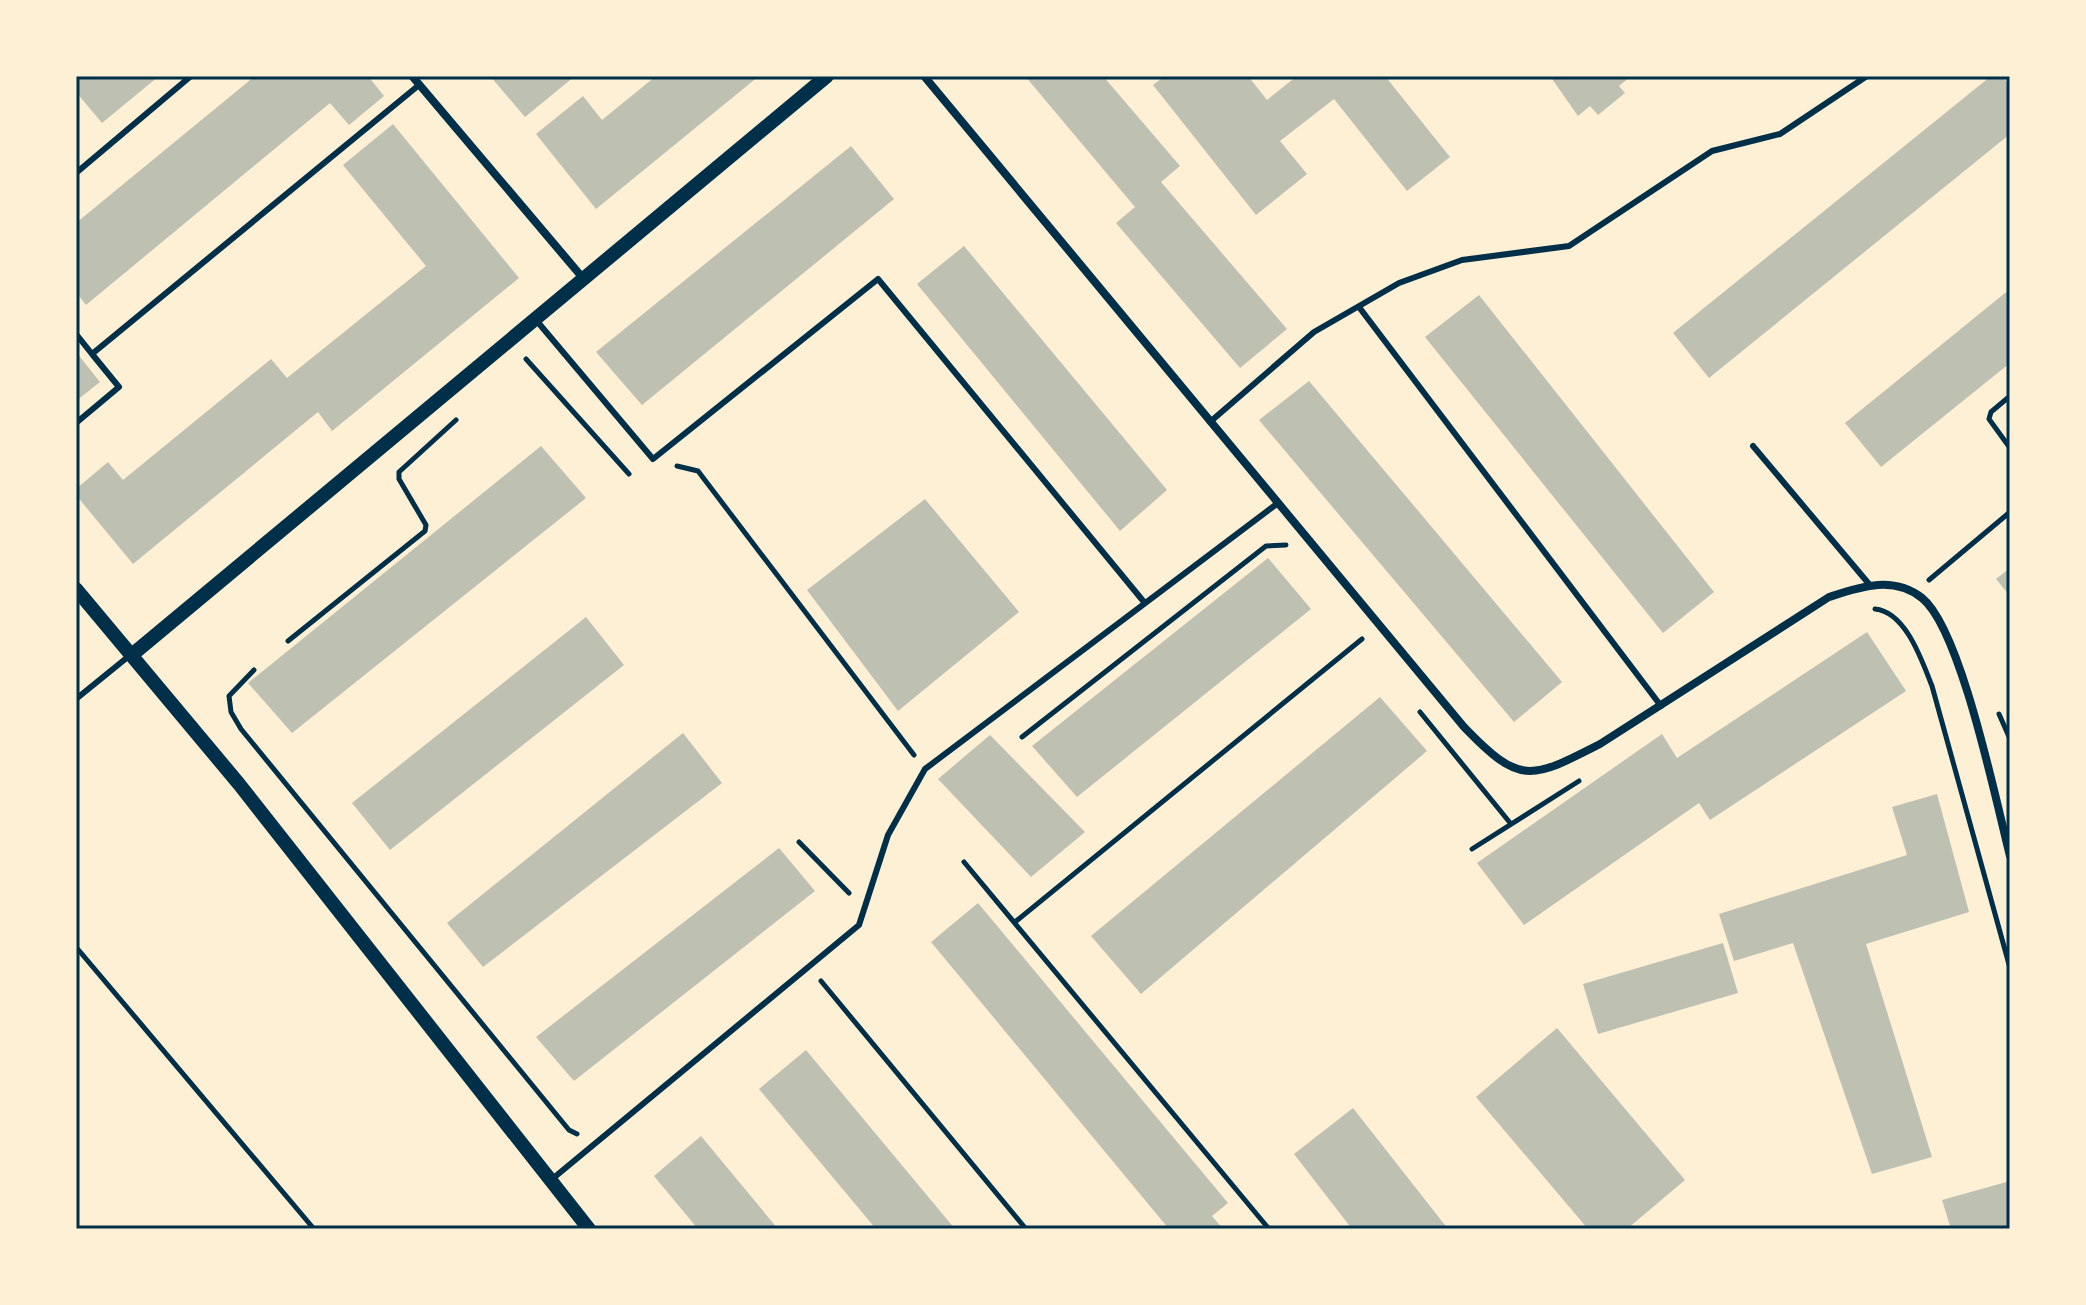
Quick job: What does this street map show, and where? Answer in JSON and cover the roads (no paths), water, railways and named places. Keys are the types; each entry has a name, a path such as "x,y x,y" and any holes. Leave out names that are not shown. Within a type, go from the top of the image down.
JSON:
{"street":[{"path":"412,76 582,277"},
{"path":"133,654 827,76"},
{"path":"924,76 1464,727 1509,769 1533,772 1561,765 1661,706 1829,597 1869,584 1899,586 1923,598 1950,641 2010,856"},
{"path":"76,589 133,654 589,1229"}],"lane":[{"path":"76,173 191,76"},
{"path":"1210,422 1314,332 1399,283 1462,260 1569,246 1712,151 1780,134 1867,76"},
{"path":"92,354 419,85"},
{"path":"534,318 653,459 878,279 1144,602"},
{"path":"1359,307 1661,706"},
{"path":"76,334 119,387 76,423"},
{"path":"1753,446 1869,584"},
{"path":"551,1180 811,968 859,925 888,835 925,769 1278,503"},
{"path":"76,699 133,654"}]}
